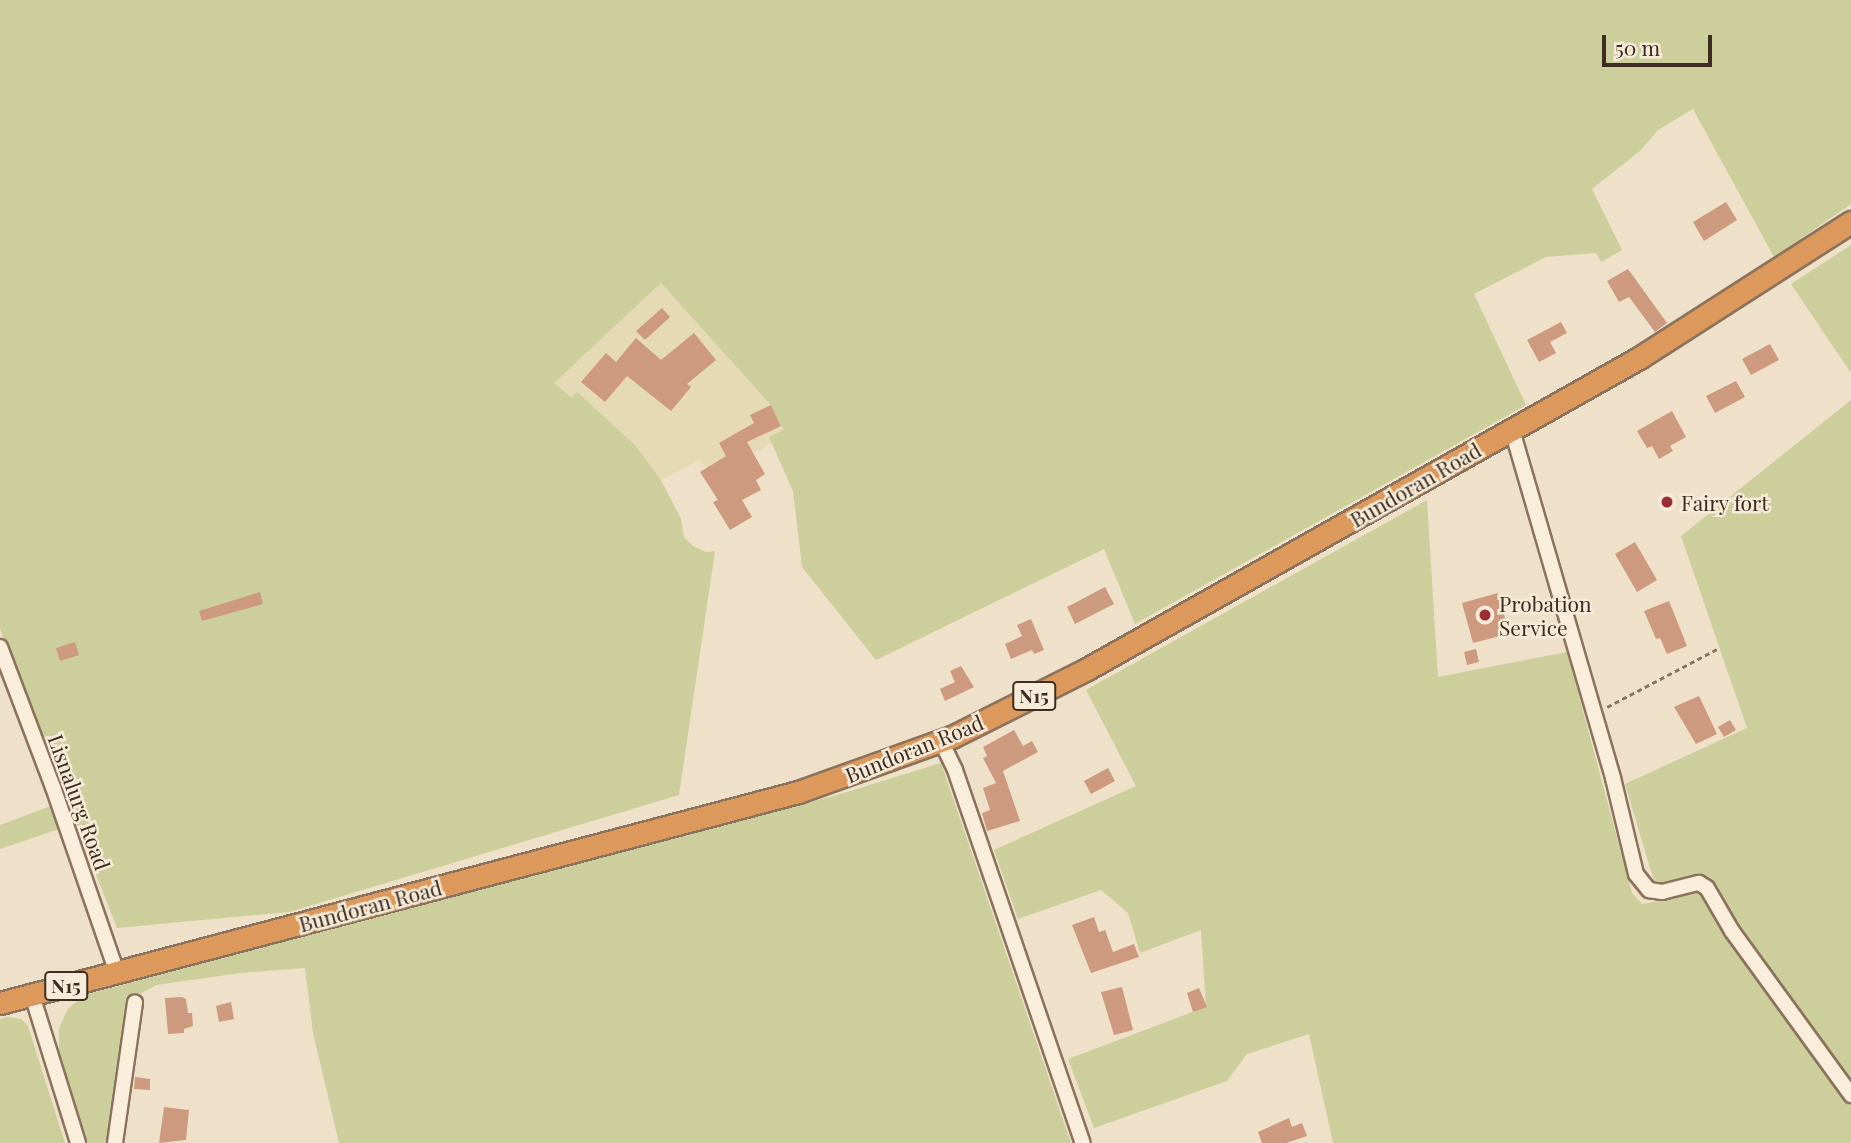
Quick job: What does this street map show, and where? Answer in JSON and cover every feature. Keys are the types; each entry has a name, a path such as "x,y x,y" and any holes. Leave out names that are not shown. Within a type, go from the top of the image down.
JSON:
{"highway":[{"name":"Bundoran Road","path":"0,1003 798,792 941,741 1087,669 1639,358 1851,222"}],"street":[{"path":"1512,430 1613,778 1636,874 1648,890 1662,892 1699,883 1707,888 1732,931 1851,1095"},
{"name":"Lisnalurg Road","path":"0,648 53,787 117,973"},
{"path":"941,741 955,770 1083,1143"},
{"path":"32,995 78,1143"},
{"path":"115,1143 135,1002"}],"path":[{"path":"1595,714 1719,648"}],"shaded area":[{"path":"661,283 771,405 785,430 772,443 732,465 726,456 706,468 700,460 661,480 635,445 577,393 572,398 554,383"}],"green space":[{"path":"0,0 1851,0 1851,204 1774,257 1693,109 1658,130 1640,151 1592,189 1622,250 1601,262 1596,253 1546,257 1474,294 1526,405 1135,624 1104,549 876,660 802,567 793,491 769,437 784,430 771,405 661,283 554,383 572,398 577,392 635,445 661,480 681,519 684,537 693,546 706,552 715,551 679,795 289,912 117,928 0,629"},
{"path":"1851,245 1851,373 1791,284"},
{"path":"1851,400 1851,1143 1333,1143 1309,1034 1247,1054 1227,1081 1094,1128 1068,1059 1206,1007 1201,930 1140,953 1128,913 1101,890 1018,919 994,850 1136,786 1086,690 1427,500 1438,677 1567,652 1632,893 1642,904 1660,901 1625,784 1747,728 1681,536"},
{"path":"941,763 1071,1143 339,1143 313,1033 305,968 241,973 156,985 142,993 126,996 109,1143 84,1143 59,1055 59,1028 68,1009 84,995 837,795"},
{"path":"51,806 59,829 0,849 0,825"},
{"path":"0,1019 21,1019 28,1026 65,1143 0,1143"}],"building":[{"path":"1726,202 1737,220 1704,241 1693,222"},
{"path":"1628,269 1667,323 1655,332 1629,297 1619,302 1607,281"},
{"path":"662,308 670,317 645,340 636,331"},
{"path":"1561,322 1567,333 1550,342 1556,353 1539,362 1527,340"},
{"path":"694,333 716,360 687,384 691,387 671,411 627,376 605,402 581,382 606,353 616,362 636,338 661,360"},
{"path":"1770,344 1779,360 1751,375 1742,359"},
{"path":"1736,381 1745,397 1715,413 1706,396"},
{"path":"771,405 781,426 747,442 765,474 756,480 761,490 742,500 752,517 730,530 713,502 718,500 700,472 726,456 719,443 754,423 750,415"},
{"path":"1672,411 1686,437 1670,446 1673,451 1659,459 1652,446 1647,448 1637,431"},
{"path":"1635,542 1657,580 1637,592 1615,554"},
{"path":"1105,587 1114,604 1075,624 1067,607"},
{"path":"260,592 263,604 202,621 199,611"},
{"name":"Probation Service","path":"1498,593 1508,628 1498,630 1500,636 1473,643 1462,603"},
{"path":"1669,601 1687,646 1667,654 1660,638 1656,639 1644,611"},
{"path":"1031,619 1044,650 1034,654 1032,650 1011,659 1005,644 1022,636 1017,625"},
{"path":"75,642 79,655 60,661 56,648"},
{"path":"1476,649 1479,662 1467,665 1464,652"},
{"path":"961,666 974,687 945,701 940,689 955,682 950,671"},
{"path":"1699,696 1717,734 1696,744 1674,707"},
{"path":"1730,720 1736,730 1724,737 1718,727"},
{"path":"1014,730 1023,746 1032,741 1038,752 1003,771 1020,821 987,831 982,813 990,810 983,788 996,783 983,758 987,756 983,747"},
{"path":"1108,768 1115,781 1091,794 1084,781"},
{"path":"1094,917 1099,932 1105,930 1113,952 1134,944 1139,957 1091,973 1072,925"},
{"path":"1122,987 1133,1030 1114,1035 1101,992"},
{"path":"1199,988 1207,1007 1193,1012 1187,993"},
{"path":"165,998 186,999 188,1013 192,1013 193,1026 184,1029 184,1033 168,1034"},
{"path":"231,1002 234,1019 219,1022 216,1006"},
{"path":"135,1077 150,1079 150,1090 134,1089"},
{"path":"164,1107 189,1110 186,1140 159,1143"},
{"path":"1289,1118 1292,1127 1302,1123 1307,1136 1286,1143 1262,1143 1258,1132"}],"place":[{"name":"Fairy fort","path":"1667,502"},
{"name":"Probation Service","path":"1485,615"}]}
